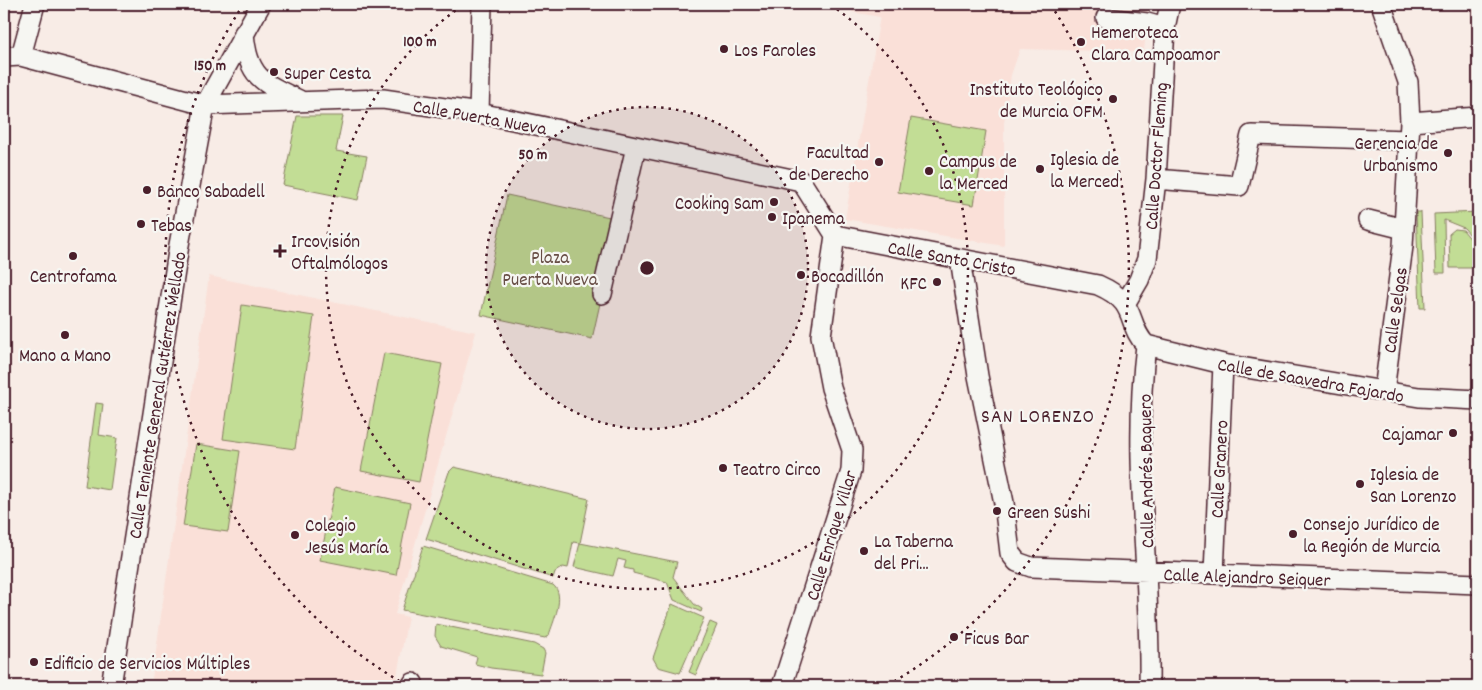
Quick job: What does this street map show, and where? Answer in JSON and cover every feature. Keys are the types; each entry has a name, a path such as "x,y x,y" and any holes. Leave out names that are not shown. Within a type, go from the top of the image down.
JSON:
{"street":[{"path":"13,57 35,4"},
{"name":"Calle Teniente General Gutiérrez Mellado","path":"111,686 179,245 205,105 261,4"},
{"path":"479,113 482,4"},
{"name":"Calle Doctor Fleming","path":"1125,304 1139,280 1147,259 1156,179 1165,28 1170,4"},
{"name":"Calle Selgas","path":"1381,4 1408,82 1410,131 1404,229 1384,391"},
{"path":"1106,18 1147,23 1165,28"},
{"name":"Calle Puerta Nueva","path":"244,33 246,54 250,65 260,78 278,90 303,102"},
{"name":"Calle Puerta Nueva","path":"13,57 205,105 383,99 479,113 801,181 835,235"},
{"path":"1156,179 1239,186 1251,135 1410,131 1478,117"},
{"path":"602,294 636,147"},
{"path":"1368,220 1404,229"},
{"name":"Calle Santo Cristo","path":"835,235 1086,281 1108,290 1125,304"},
{"name":"Calle Enrique Villar","path":"782,686 853,460 852,450 827,374 820,336 835,235"},
{"name":"Calle Alejandro Seiquer","path":"960,259 978,376 1004,503 1008,546 1010,553 1018,562 1031,567 1478,584"},
{"path":"1125,304 1135,331 1146,345"},
{"name":"Calle de Saavedra Fajardo","path":"1146,345 1223,364 1429,399 1478,400"},
{"name":"Calle Andrés Baquero","path":"1146,345 1143,368 1141,466 1147,572 1149,686"},
{"name":"Calle Granero","path":"1214,574 1223,364"}],"shaded area":[{"name":"Campus de la Merced","path":"853,4 1149,4 1144,51 1020,49 1011,75 1004,123 1004,246 845,219 880,17 852,12"},
{"name":"Colegio Jesús María","path":"209,276 476,332 395,614 408,617 395,686 151,686"}],"green space":[{"path":"297,116 343,116 336,151 367,156 358,200 283,185"},
{"path":"911,118 986,131 974,205 898,192"},
{"name":"Plaza Puerta Nueva","path":"507,195 619,219 592,339 481,315"},
{"path":"1416,212 1421,212 1425,308 1420,308"},
{"path":"1478,212 1478,244 1464,228 1444,220 1445,273 1436,273 1434,214"},
{"path":"1455,229 1463,230 1477,247 1478,268 1450,268 1449,234"},
{"path":"242,305 314,316 295,449 223,439"},
{"path":"384,353 442,364 419,482 361,471"},
{"path":"96,403 103,404 99,435 117,438 110,490 85,486"},
{"path":"196,444 240,451 228,532 183,526"},
{"path":"454,467 589,499 580,543 573,542 568,568 563,567 555,572 553,578 426,539 449,472"},
{"path":"335,487 410,503 396,575 320,560"},
{"path":"580,543 677,562 673,577 694,604 702,609 701,612 674,600 667,582 633,573 633,570 624,568 626,561 618,559 613,576 574,567"},
{"path":"423,546 553,585 557,589 559,602 549,635 545,638 402,610"},
{"path":"672,604 704,618 680,673 658,667 653,658"},
{"path":"710,622 717,625 696,675 689,672"},
{"path":"436,624 534,644 543,649 545,653 541,674 491,668 475,664 477,657 441,646 435,636"}],"place":[{"name":"Hemeroteca Clara Campoamor","path":"1081,42"},
{"name":"Los Faroles","path":"724,49"},
{"name":"Super Cesta","path":"274,72"},
{"name":"Instituto Teológico de Murcia OFM","path":"1113,99"},
{"name":"Gerencia de Urbanismo","path":"1448,153"},
{"name":"Facultad de Derecho","path":"879,162"},
{"name":"Iglesia de la Merced","path":"1040,169"},
{"name":"Campus de la Merced","path":"929,171"},
{"name":"Banco Sabadell","path":"147,190"},
{"name":"Cooking Sam","path":"774,202"},
{"name":"Ipanema","path":"772,217"},
{"name":"Tebas","path":"141,224"},
{"name":"Ircovisión Oftalmólogos","path":"280,251"},
{"name":"Centrofama","path":"73,256"},
{"name":"Bocadillón","path":"801,275"},
{"name":"KFC","path":"937,282"},
{"name":"Mano a Mano","path":"65,335"},
{"name":"Cajamar","path":"1453,433"},
{"name":"Teatro Circo","path":"723,468"},
{"name":"Iglesia de San Lorenzo","path":"1360,484"},
{"name":"Green Sushi","path":"997,511"},
{"name":"Consejo Jurídico de la Región de Murcia","path":"1293,534"},
{"name":"Colegio Jesús María","path":"295,535"},
{"name":"La Taberna del Pri...","path":"864,551"},
{"name":"Ficus Bar","path":"954,637"},
{"name":"Edificio de Servicios Múltiples","path":"34,662"}],"district":[{"name":"SAN LORENZO","path":"1038,415"}]}
